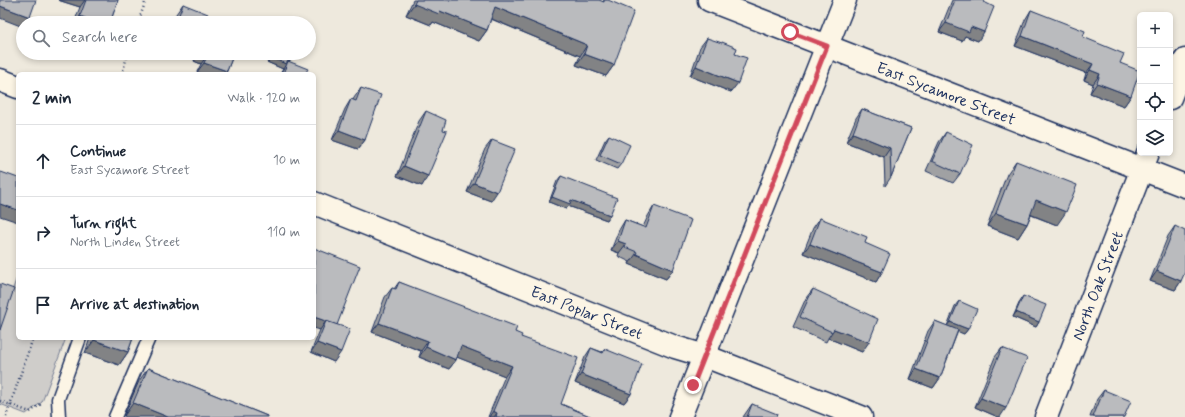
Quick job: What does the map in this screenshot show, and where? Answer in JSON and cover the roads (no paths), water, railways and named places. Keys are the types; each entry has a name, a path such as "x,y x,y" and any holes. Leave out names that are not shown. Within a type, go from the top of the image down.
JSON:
{"street":[{"name":"East Sycamore Street","path":"709,0 827,46 1145,161 1185,186"},
{"path":"680,417 845,0"},
{"path":"1173,90 1185,60"},
{"path":"0,80 16,86"},
{"name":"North Oak Street","path":"1046,417 1145,161"},
{"name":"East Poplar Street","path":"316,203 675,347 705,356 861,417"}],"lane":[{"path":"59,417 58,400 79,340"},
{"path":"115,417 148,340"}]}
